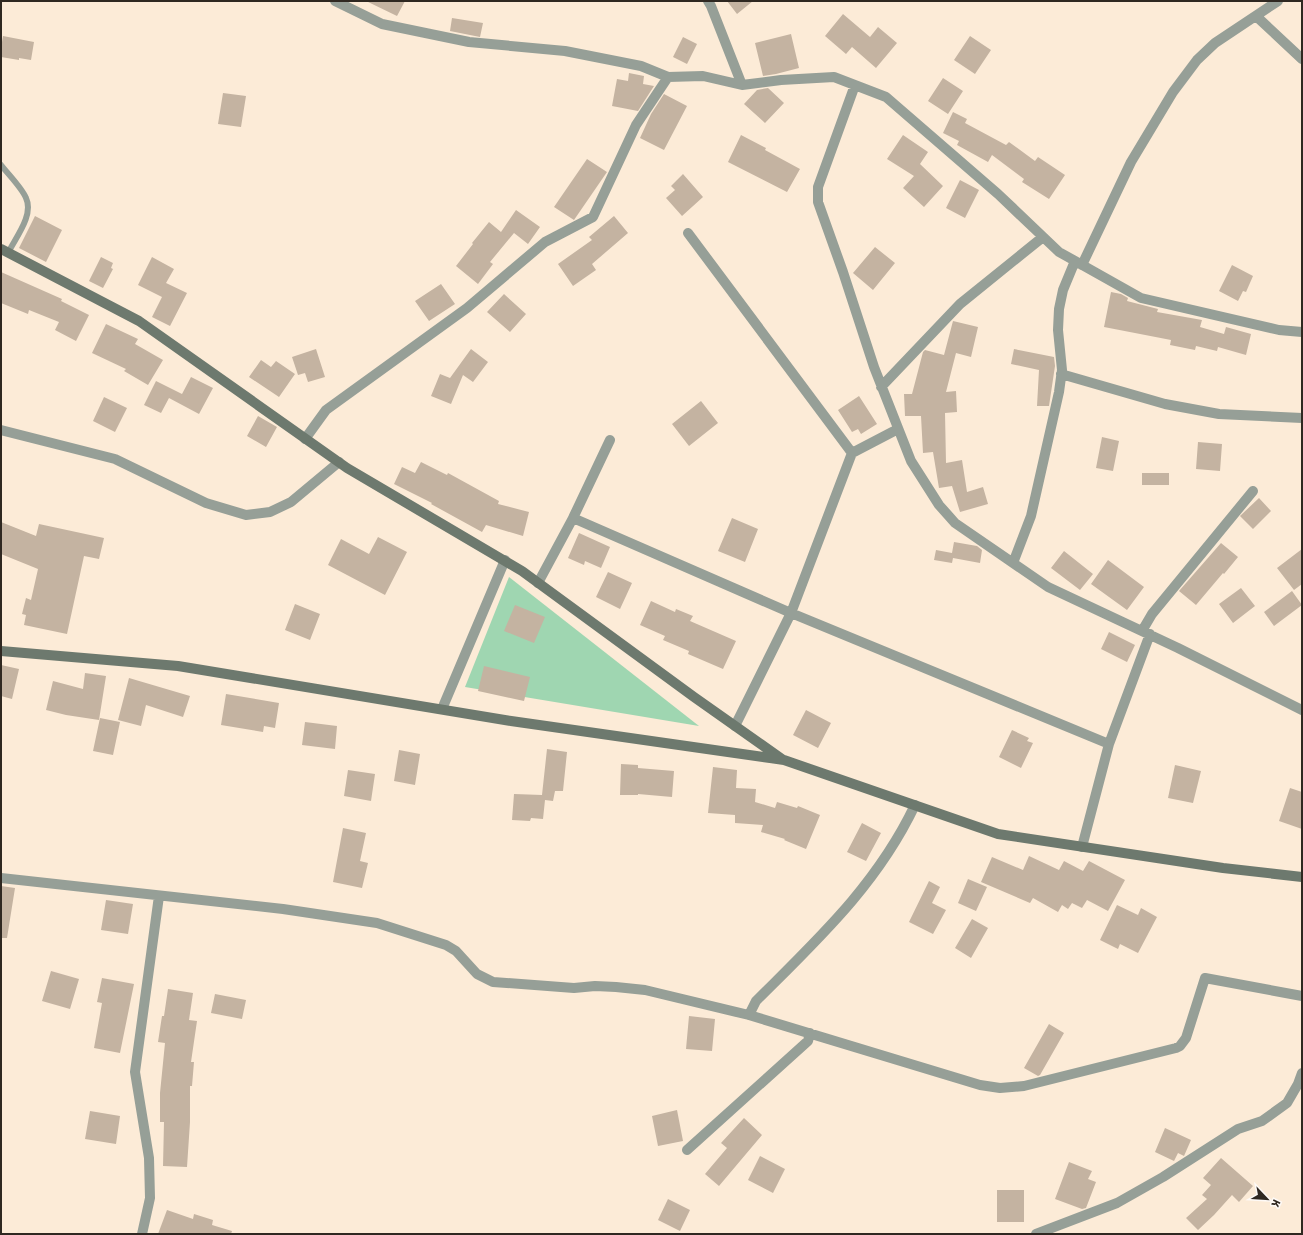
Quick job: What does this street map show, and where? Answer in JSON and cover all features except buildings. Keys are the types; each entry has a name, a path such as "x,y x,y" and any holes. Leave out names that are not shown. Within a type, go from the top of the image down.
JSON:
{"street":[{"path":"708,1 742,85"},
{"path":"1013,563 1031,516 1059,392 1061,374 1058,330 1059,309 1063,290 1079,263 1131,162 1173,92 1197,60 1215,43 1278,1"},
{"path":"339,2 382,24 469,42 565,51 641,66 668,77 703,76 742,85 781,80 834,77 886,97 998,194 1059,252 1141,298 1279,330 1302,332"},
{"path":"1256,16 1302,59"},
{"path":"305,439 326,410 467,308 545,242 593,217 636,125 668,77"},
{"path":"855,85 818,187 818,202 844,272 874,367 898,429 911,461 939,505 955,523 1048,586 1146,632 1302,710"},
{"path":"688,233 852,453"},
{"path":"882,387 960,304 1043,237"},
{"path":"4,251 139,321 339,462 505,560 538,582 784,760"},
{"path":"1061,374 1165,404 1220,414 1302,418"},
{"path":"735,726 791,613 852,453 898,429"},
{"path":"1,430 115,459 206,504 246,515 270,512 291,502 339,462"},
{"path":"538,582 573,518 610,440"},
{"path":"1082,847 1109,744 1152,614 1253,491"},
{"path":"573,518 791,613 1109,744"},
{"path":"442,710 505,560"},
{"path":"1,651 178,666 511,721 784,760 998,834 1222,868 1302,877"},
{"path":"749,1015 756,1001 828,930 858,894 890,851 906,825 915,805"},
{"path":"1,878 283,909 377,923 446,945 461,956 476,974 493,982 574,988 594,986 630,988 749,1015 980,1085 1000,1088 1024,1086 1180,1046 1186,1038 1205,978 1302,996"},
{"path":"142,1234 150,1198 149,1158 135,1072 159,896"},
{"path":"687,1150 808,1041 810,1033"},
{"path":"1036,1234 1117,1203 1163,1177 1238,1129 1262,1121 1287,1103 1298,1084 1302,1073"}],"lane":[{"path":"1,165 23,193 28,205 27,217 4,251"}],"green space":[{"path":"509,577 699,726 465,687"}]}
